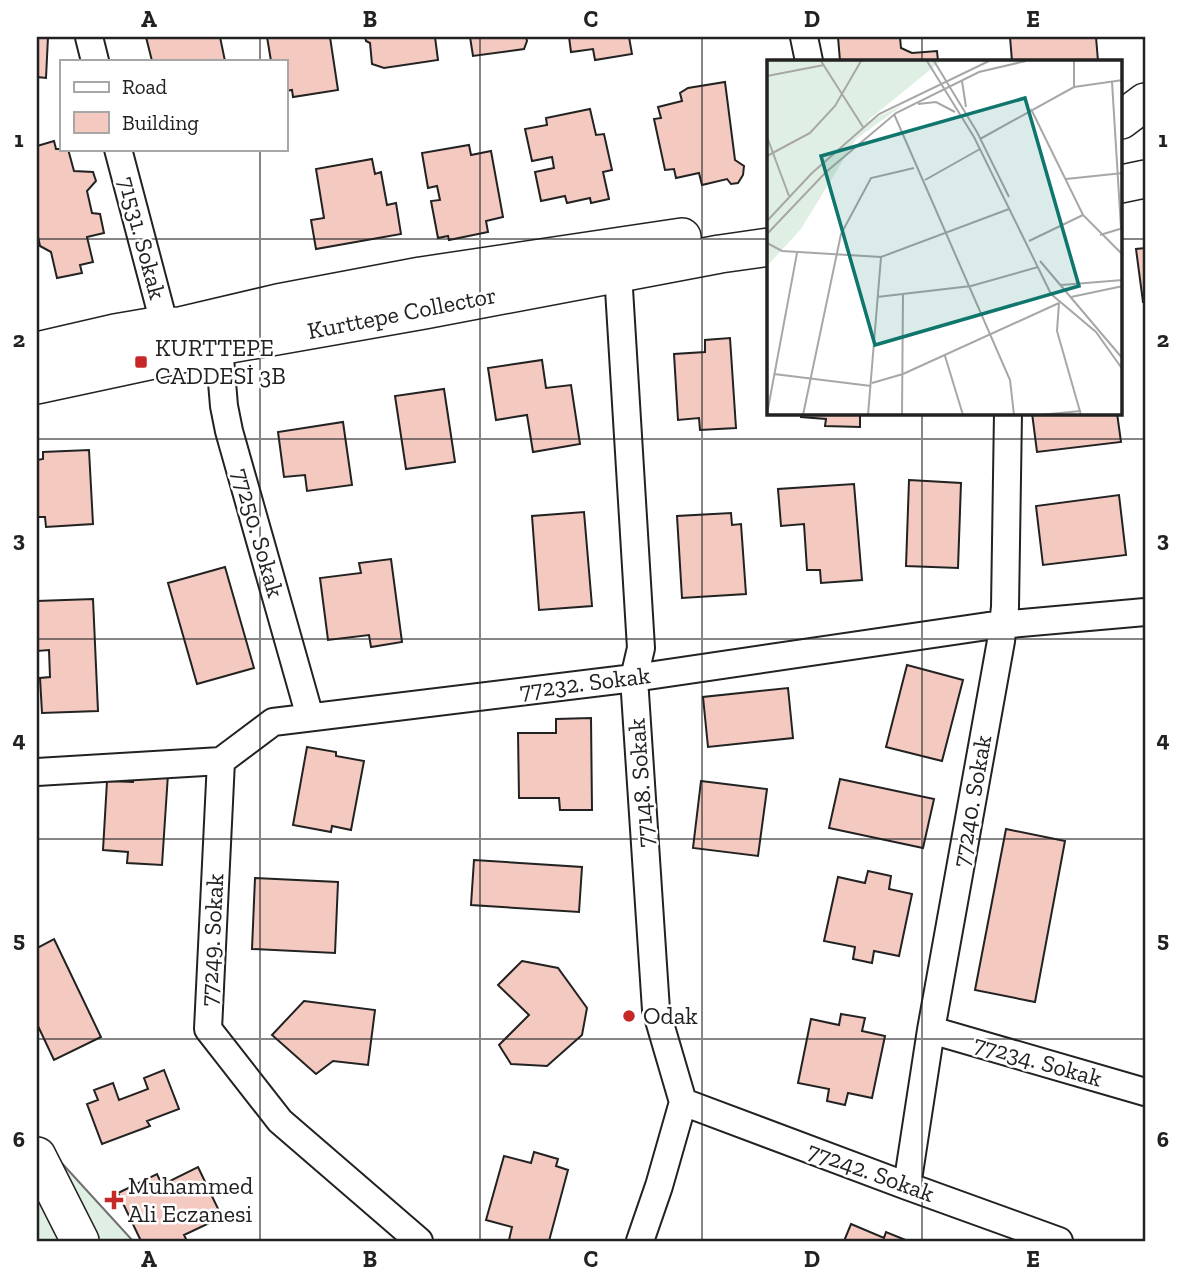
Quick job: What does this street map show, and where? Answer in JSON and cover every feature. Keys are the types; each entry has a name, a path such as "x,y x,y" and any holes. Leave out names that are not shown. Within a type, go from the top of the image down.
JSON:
{"main road":[{"path":"1122,184 1145,179"},
{"name":"Kurttepe Collector","path":"37,351 115,333 150,327 180,326 278,303 421,276 767,223"},
{"name":"Kurttepe Collector","path":"37,385 219,346 767,247"},
{"path":"37,1156 80,1241"}],"street":[{"path":"89,37 95,60"},
{"path":"804,37 809,60"},
{"name":"71531. Sokak","path":"118,150 165,327"},
{"name":"77148. Sokak","path":"615,274 641,648 634,678 656,1010 682,1102"},
{"name":"77250. Sokak","path":"219,346 229,431 310,717"},
{"name":"77240. Sokak","path":"906,1186 930,1030 1002,641 1008,415"},
{"name":"77232. Sokak","path":"221,761 273,722 634,678 1003,624 1145,612"},
{"path":"37,772 221,761"},
{"name":"77249. Sokak","path":"221,761 208,1029 280,1121 419,1241"},
{"name":"77234. Sokak","path":"930,1030 1145,1092"},
{"path":"640,1241 682,1102"},
{"name":"77242. Sokak","path":"682,1102 1059,1241"}],"green space":[{"path":"37,1136 133,1241 37,1241"}],"building":[{"path":"37,37 48,37 46,78 37,77"},
{"path":"146,37 220,37 225,60 152,60"},
{"path":"267,37 330,37 338,90 293,97 292,90 287,91 287,60 271,60"},
{"path":"365,37 435,37 438,60 384,68 372,64 370,43"},
{"path":"470,37 526,37 527,41 524,49 473,56"},
{"path":"569,37 629,37 632,54 595,60 593,49 571,52"},
{"path":"838,37 900,37 901,48 912,53 937,51 938,60 840,60"},
{"path":"1010,37 1096,37 1098,60 1012,60"},
{"path":"725,82 735,160 744,166 743,175 738,183 731,184 727,179 702,185 699,173 676,178 674,169 665,170 654,119 661,118 658,107 682,101 680,93 688,88"},
{"path":"590,109 596,135 604,134 612,170 603,172 609,199 591,203 590,198 567,203 565,196 541,201 535,172 554,168 552,157 532,161 525,129 547,125 546,118"},
{"path":"54,141 56,149 68,150 74,171 93,172 96,181 87,191 92,213 100,214 104,233 87,237 93,262 80,265 82,273 57,278 51,252 40,246 37,232 37,146"},
{"path":"469,145 471,155 491,151 503,217 486,221 488,232 449,240 448,236 438,238 431,201 440,200 437,186 428,188 422,153"},
{"path":"372,159 375,174 381,172 387,205 396,203 401,234 316,249 311,220 324,218 316,169"},
{"path":"1145,248 1145,302 1143,302 1136,249"},
{"path":"730,338 736,428 700,430 699,418 678,420 674,354 705,352 705,340"},
{"path":"542,360 546,388 571,385 580,444 533,452 527,415 496,420 488,368"},
{"path":"444,389 455,462 406,469 395,396"},
{"path":"860,415 860,427 825,426 826,419 801,417"},
{"path":"1032,415 1117,415 1121,442 1037,452"},
{"path":"343,422 352,485 307,491 305,475 284,477 278,432"},
{"path":"89,450 93,524 46,527 45,517 38,517 37,460 43,459 43,452"},
{"path":"909,480 961,483 958,568 906,566"},
{"path":"854,484 862,580 821,583 820,570 807,570 804,524 781,526 778,489"},
{"path":"1119,495 1126,555 1043,565 1036,506"},
{"path":"584,512 592,606 539,610 532,516"},
{"path":"731,513 732,525 741,524 746,594 682,598 677,516"},
{"path":"391,559 402,642 371,647 369,635 328,640 320,578 361,573 359,563"},
{"path":"225,567 254,668 197,684 168,583"},
{"path":"93,599 98,711 42,713 40,678 50,677 49,650 37,651 37,601"},
{"path":"907,665 963,680 942,761 886,747"},
{"path":"788,688 793,738 708,747 703,697"},
{"path":"591,718 592,810 560,810 559,798 519,798 518,733 556,733 556,719"},
{"path":"307,747 364,761 351,830 332,826 331,832 293,825"},
{"path":"133,772 168,774 162,865 127,863 128,852 103,850 107,781 133,782"},
{"path":"840,779 934,799 923,848 829,828"},
{"path":"701,781 767,789 758,856 693,848"},
{"path":"1006,829 1065,841 1035,1002 975,990"},
{"path":"474,860 582,867 579,912 471,905"},
{"path":"868,871 891,876 889,889 912,894 899,956 874,951 872,963 853,959 855,947 824,941 838,877 865,883"},
{"path":"255,878 338,882 335,953 252,949"},
{"path":"54,939 101,1037 54,1060 37,1024 37,948"},
{"path":"522,961 558,968 587,1008 582,1035 547,1066 511,1064 499,1045 529,1015 498,985"},
{"path":"304,1001 375,1010 368,1065 333,1061 316,1074 272,1035"},
{"path":"841,1014 865,1018 862,1031 885,1036 872,1098 848,1093 845,1105 827,1101 829,1089 798,1083 811,1019 839,1025"},
{"path":"164,1070 179,1109 147,1121 150,1126 102,1144 87,1104 98,1100 94,1090 113,1083 119,1100 148,1089 144,1078"},
{"path":"534,1152 558,1159 556,1166 568,1170 549,1241 509,1240 512,1227 486,1220 504,1156 531,1163"},
{"path":"198,1167 222,1217 184,1235 187,1241 141,1241 118,1193 157,1174 162,1185"},
{"path":"851,1224 884,1238 886,1232 908,1241 844,1241"}],"place":[{"name":"KURTTEPE CADDESİ 3B","path":"141,362"},
{"name":"Odak","path":"629,1016"},
{"name":"Muhammed Ali Eczanesi","path":"114,1200"}]}
